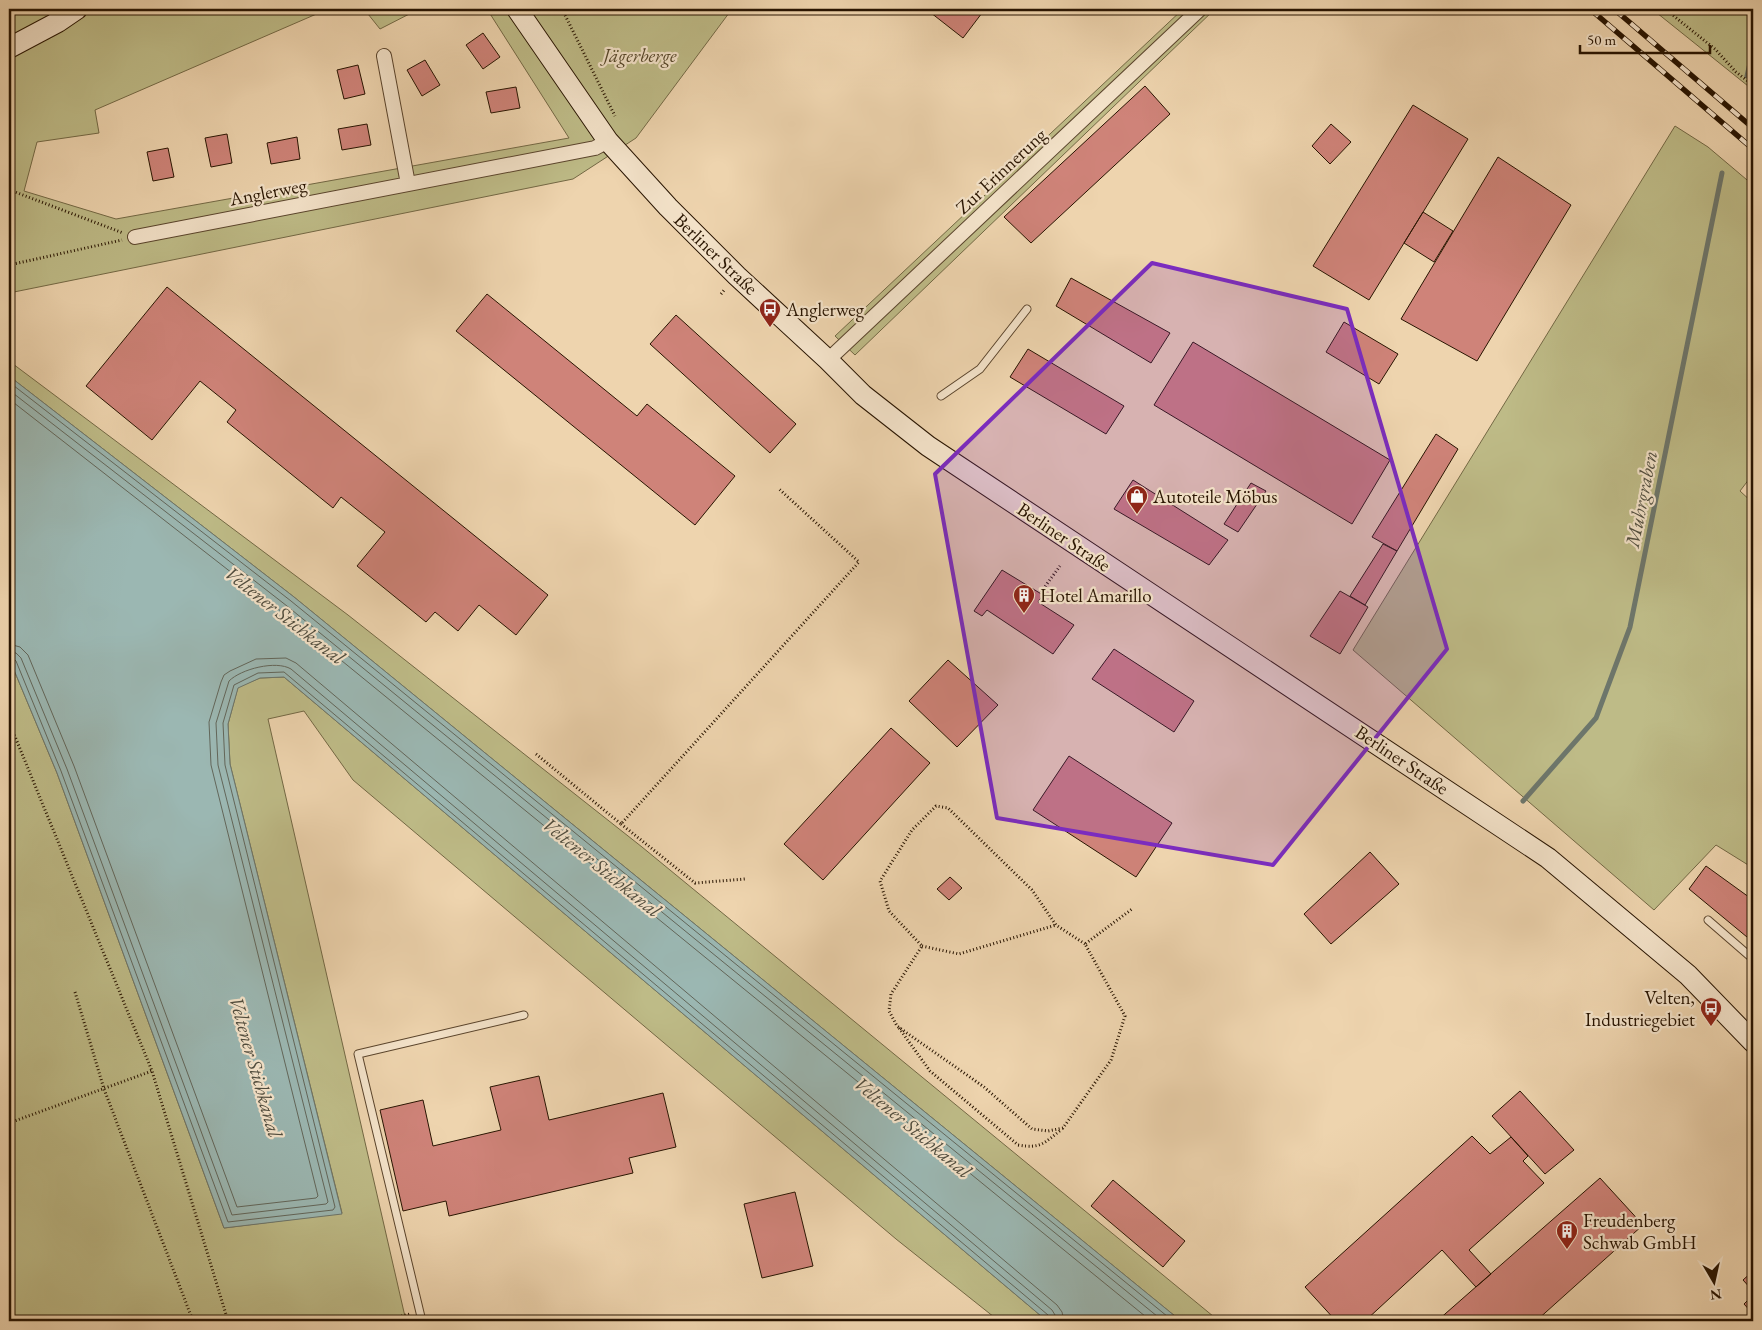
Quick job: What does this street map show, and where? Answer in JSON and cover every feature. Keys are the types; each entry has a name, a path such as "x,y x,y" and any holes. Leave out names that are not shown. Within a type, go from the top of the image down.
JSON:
{"main road":[{"path":"9,48 54,16 77,9"},
{"name":"Berliner Straße","path":"517,9 608,141 668,206 737,276 863,395 928,446 1548,858 1688,975 1753,1042"}],"street":[{"name":"Zur Erinnerung","path":"828,360 1200,9"},
{"path":"384,56 408,184"},
{"name":"Anglerweg","path":"135,237 595,148 608,141"}],"lane":[{"path":"941,396 980,370 1027,309"},
{"path":"1708,920 1753,959"},
{"path":"422,1321 358,1054 524,1016"}],"path":[{"path":"562,9 616,119"},
{"path":"1665,9 1715,49 1736,72 1753,85"},
{"path":"9,193 15,192 135,237"},
{"path":"9,265 135,237"},
{"path":"621,824 859,562 778,488"},
{"path":"1041,592 1060,566"},
{"path":"9,722 152,1072 228,1321"},
{"path":"536,754 695,883 745,879"},
{"path":"922,946 891,994 889,1011 897,1026 930,1071 1018,1145 1040,1146 1063,1128 1111,1060 1125,1016 1085,944 1056,925 1032,890 948,808 936,806 912,830 880,881 889,911 922,946 960,954 1056,925"},
{"path":"1085,944 1132,909"},
{"path":"75,992 104,1089 193,1321"},
{"path":"897,1026 984,1087 1032,1129 1048,1131 1063,1128"},
{"path":"9,1123 152,1072"},
{"path":"381,1321 420,1311"}],"highlighted area":[{"path":"1152,263 1347,309 1447,649 1273,865 997,818 935,474"}],"green space":[{"name":"Jägerberge","path":"9,9 328,9 95,110 99,133 37,142 24,191 116,219 569,138 487,9 732,9 636,138 573,179 9,293"},
{"path":"364,9 419,9 380,29"},
{"path":"1183,9 1215,9 855,355 835,336"},
{"path":"1652,9 1753,9 1753,90"},
{"path":"1675,126 1708,147 1753,185 1753,474 1740,491 1753,503 1753,868 1716,845 1654,910 1353,650"},
{"path":"9,361 348,615 642,847 1219,1321 1181,1321 294,597 9,376"},
{"path":"9,658 57,773 224,1228 342,1213 230,764 228,724 238,687 260,678 284,677 1047,1321 999,1321 896,1239 353,780 304,711 268,719 406,1321 9,1321"}],"water":[{"name":"Veltener Stichkanal","path":"9,376 294,597 1181,1321 1047,1321 284,677 260,678 238,688 228,724 230,764 342,1214 224,1228 57,773 9,658"}],"building":[{"path":"926,9 985,9 963,38"},
{"path":"483,33 500,57 483,69 466,45"},
{"path":"425,60 440,85 422,96 407,70"},
{"path":"358,65 365,94 344,99 337,70"},
{"path":"1145,86 1170,114 1031,243 1004,217"},
{"path":"516,87 520,108 491,113 486,92"},
{"path":"1413,105 1468,139 1369,300 1313,266"},
{"path":"367,124 371,145 342,150 338,129"},
{"path":"1331,124 1351,142 1330,164 1312,146"},
{"path":"227,134 232,163 211,167 205,138"},
{"path":"297,137 300,159 271,164 267,143"},
{"path":"168,148 174,177 153,181 147,152"},
{"path":"1498,157 1571,205 1477,361 1401,319"},
{"path":"1423,212 1453,231 1434,262 1404,243"},
{"path":"1071,278 1170,333 1151,363 1056,306"},
{"path":"167,287 548,595 516,635 479,605 458,631 435,612 426,622 357,566 385,532 341,497 333,508 227,422 236,410 200,381 152,440 86,386"},
{"path":"487,294 637,416 647,404 735,476 695,525 456,331"},
{"path":"676,315 796,424 770,453 650,344"},
{"path":"1344,322 1398,354 1379,384 1326,352"},
{"path":"1193,342 1390,460 1352,524 1154,405"},
{"path":"1028,349 1124,406 1106,434 1010,377"},
{"path":"1436,434 1458,449 1397,551 1372,537"},
{"path":"1133,480 1228,540 1209,565 1114,509"},
{"path":"1251,483 1266,491 1238,532 1224,524"},
{"path":"1383,544 1397,551 1365,605 1350,596"},
{"name":"Hotel Amarillo","path":"1002,570 1043,595 1038,602 1074,625 1053,654 987,610 982,616 974,611"},
{"path":"1340,591 1368,607 1340,654 1310,636"},
{"path":"1114,649 1194,701 1174,732 1092,679"},
{"path":"948,660 998,705 957,747 909,701"},
{"path":"891,728 930,763 823,880 784,844"},
{"path":"1069,756 1172,823 1136,877 1033,810"},
{"path":"1370,852 1399,884 1331,944 1304,914"},
{"path":"1706,866 1753,900 1753,942 1689,889"},
{"path":"950,877 962,888 949,900 937,889"},
{"path":"539,1076 549,1120 663,1093 676,1147 629,1158 633,1173 449,1216 446,1201 403,1211 380,1110 423,1100 433,1146 501,1130 490,1087"},
{"path":"1520,1091 1574,1150 1545,1174 1492,1116"},
{"path":"1472,1136 1490,1154 1511,1137 1528,1156 1523,1161 1544,1183 1469,1250 1491,1274 1476,1287 1442,1250 1365,1321 1336,1321 1305,1287"},
{"name":"Freudenberg Schwab GmbH","path":"1600,1178 1643,1225 1536,1321 1437,1321"},
{"path":"1113,1180 1185,1241 1163,1267 1091,1206"},
{"path":"795,1192 813,1266 762,1278 744,1204"},
{"path":"1753,1271 1753,1291 1743,1280"},
{"path":"1753,1295 1753,1314 1744,1304"}],"waterway":[{"name":"Muhrgraben","path":"1747,76 1753,50"},
{"name":"Muhrgraben","path":"1523,801 1596,718 1630,627 1722,173"}],"railway":[{"path":"1590,9 1753,149"},
{"path":"1614,9 1753,128"}],"place":[{"name":"Anglerweg","path":"770,328"},
{"name":"Autoteile Möbus","path":"1137,515"},
{"name":"Hotel Amarillo","path":"1024,614"},
{"name":"Velten, Industriegebiet","path":"1711,1027"},
{"name":"Freudenberg Schwab GmbH","path":"1567,1250"}]}
